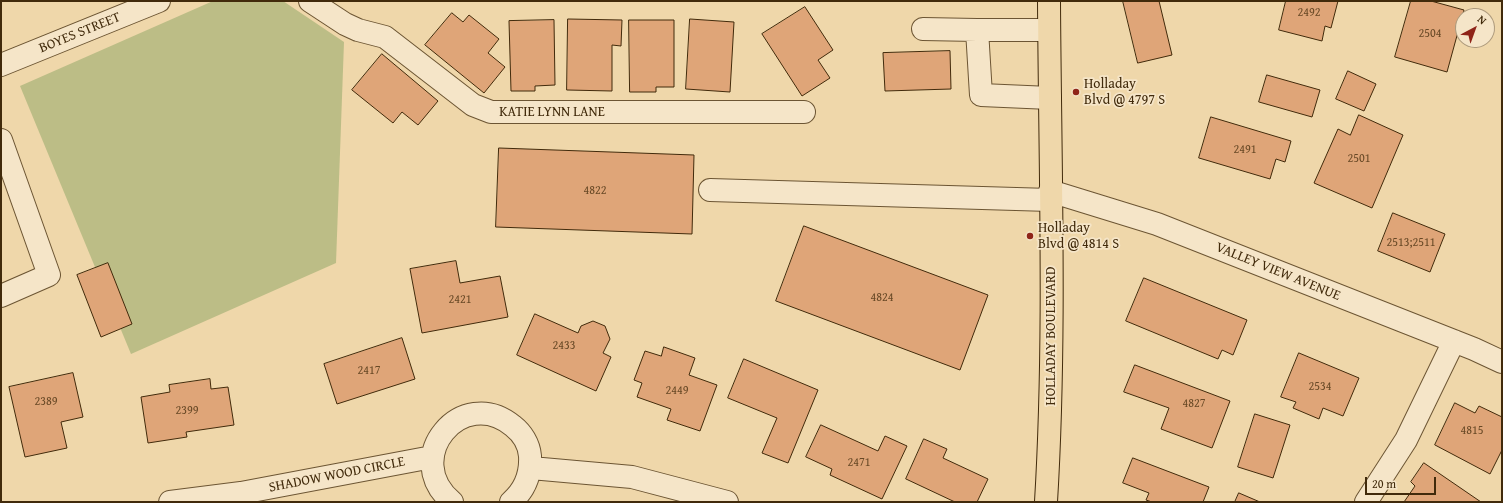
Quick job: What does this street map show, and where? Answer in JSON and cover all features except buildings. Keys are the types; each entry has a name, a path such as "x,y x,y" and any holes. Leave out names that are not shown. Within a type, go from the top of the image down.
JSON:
{"main road":[{"name":"HOLLADAY BOULEVARD","path":"1046,502 1051,400 1049,1"}],"street":[{"name":"BOYES STREET","path":"1,65 159,1"},
{"name":"KATIE LYNN LANE","path":"310,1 345,24 358,30 384,37 473,105 491,112 804,112"},
{"path":"923,29 1049,30"},
{"path":"977,30 981,95 1050,98"},
{"path":"1,140 49,275 1,296"},
{"name":"VALLEY VIEW AVENUE","path":"710,190 1050,195 1157,224 1454,341 1502,362"},
{"path":"1366,502 1406,440 1454,341"},
{"path":"452,502 443,494 434,477 432,457 438,439 450,424 467,415 486,413 505,419 520,432 529,449 531,468 525,487 511,502"},
{"name":"SHADOW WOOD CIRCLE","path":"170,502 241,493 432,457"},
{"path":"531,468 632,477 727,502"}],"green space":[{"path":"213,1 283,1 344,42 336,263 131,354 20,86"}],"place":[{"name":"Holladay Blvd @ 4797 S","path":"1076,92"},
{"name":"Holladay Blvd @ 4814 S","path":"1030,236"}]}
